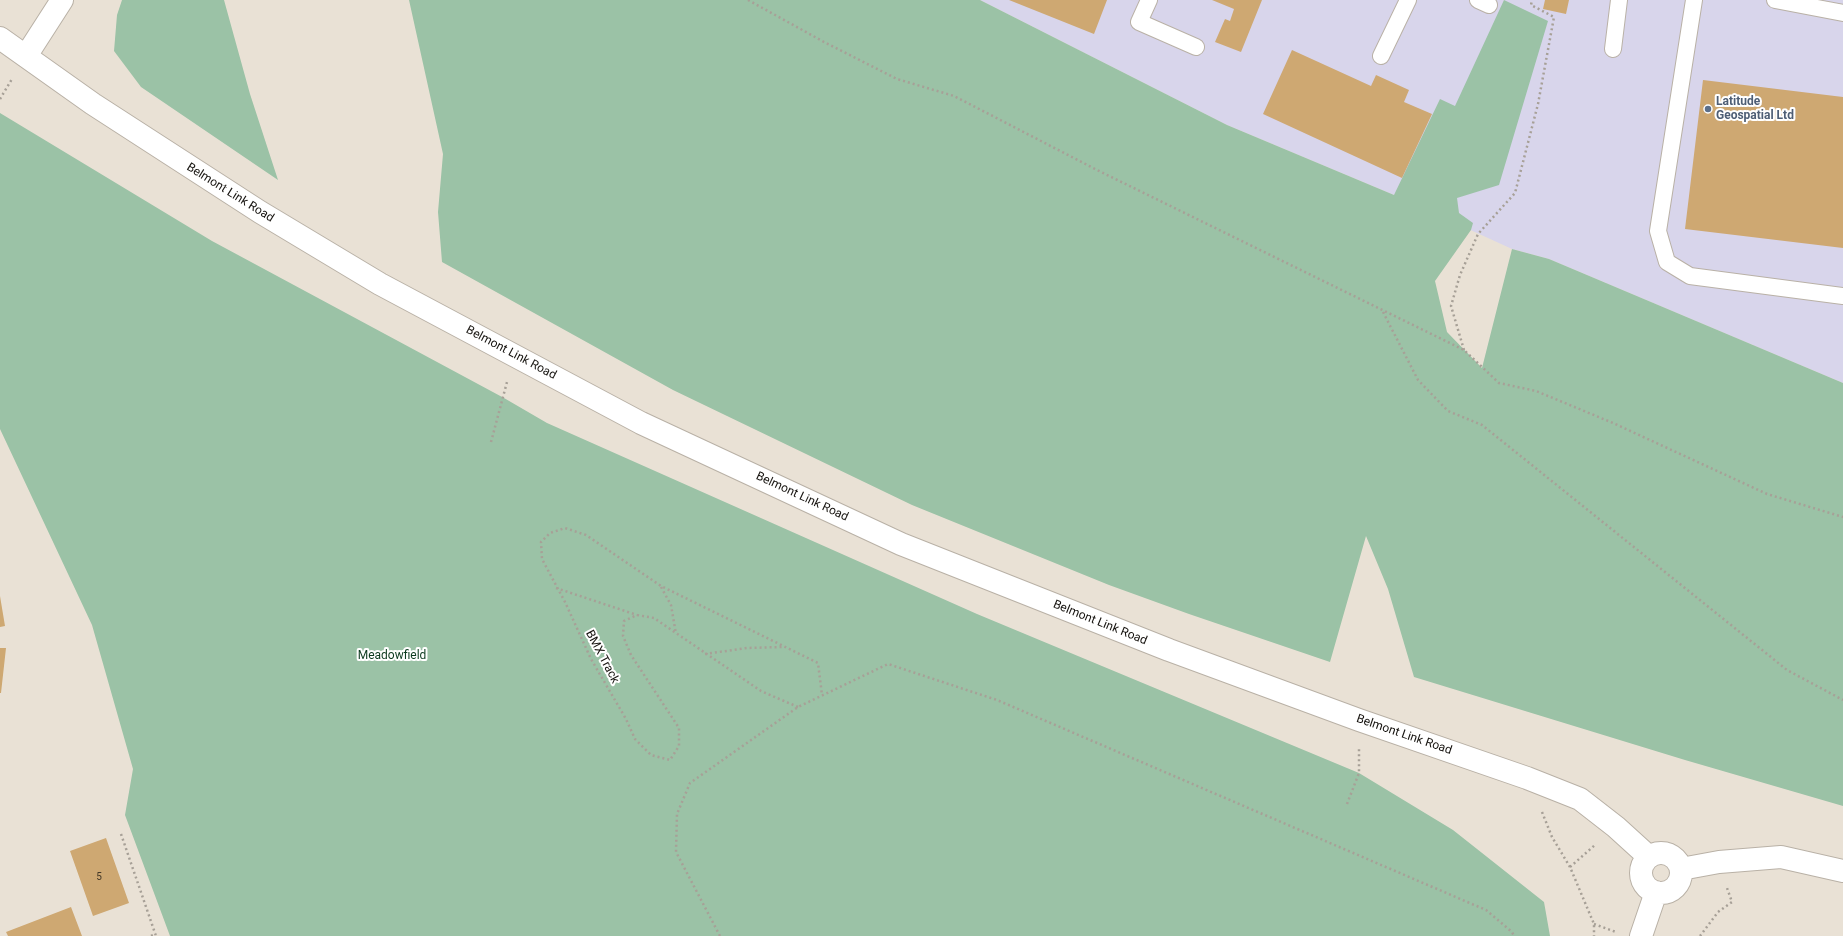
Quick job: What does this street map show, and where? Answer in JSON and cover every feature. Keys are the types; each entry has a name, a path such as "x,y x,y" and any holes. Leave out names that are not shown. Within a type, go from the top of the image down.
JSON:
{"street":[{"path":"26,56 62,0"},
{"name":"Belmont Link Road","path":"0,38 93,104 260,212 380,284 641,423 901,544 1169,650 1359,720 1527,778 1580,800 1616,827 1649,857"},
{"path":"1656,854 1665,854 1672,856 1678,862 1681,869 1680,879 1675,888 1666,892 1656,892 1648,888 1643,881 1642,872 1644,864 1649,857 1656,854"},
{"path":"1681,869 1719,862 1781,857 1843,871"},
{"path":"1630,935 1656,892"}],"lane":[{"path":"1149,0 1139,22 1196,46"},
{"path":"1381,56 1408,0"},
{"path":"1612,48 1619,0"},
{"path":"1694,0 1658,231 1667,262 1690,276 1843,296"},
{"path":"1775,0 1843,13"}],"path":[{"path":"748,0 824,42 897,79 954,96 1104,174 1383,312 1464,350 1499,383 1536,391 1613,423 1767,494 1843,517"},
{"path":"1464,350 1451,306 1454,294 1460,275 1478,234 1515,193 1538,104 1554,17 1531,5 1532,0"},
{"path":"1383,312 1418,380 1448,410 1482,425 1786,670 1843,700"},
{"path":"491,442 504,398 513,354"},
{"name":"BMX Track","path":"637,615 624,621 623,636 631,656 679,728 679,746 670,760 651,755 635,739 626,719 591,659 565,602 542,559 541,542 550,533 565,528 586,535 661,586 818,663 822,696"},
{"path":"661,586 671,605 676,634"},
{"path":"556,587 637,615 654,618 705,654 761,690 798,707"},
{"path":"705,654 747,648 784,646"},
{"path":"720,936 676,852 677,814 690,783 798,707 888,664 930,676 997,700 1486,910 1514,936"},
{"path":"1347,804 1359,773 1359,720"},
{"path":"1527,778 1552,837 1570,866 1594,924 1594,936"},
{"path":"1570,866 1616,827"},
{"path":"121,834 156,935 151,936"},
{"path":"1700,936 1718,912 1732,902 1719,862"},
{"path":"1594,924 1630,935"}],"shaded area":[{"path":"980,0 1843,0 1843,383 1549,259 1512,249 1394,195 1227,125"}],"green space":[{"path":"122,0 224,0 250,94 278,180 141,87 114,51 117,15"},
{"path":"409,0 980,0 1227,125 1394,195 1440,99 1455,106 1504,0 1548,21 1499,185 1457,198 1459,213 1473,223 1471,230 1435,281 1447,332 1482,368 1512,249 1549,259 1843,383 1843,806 1685,760 1414,677 1388,589 1366,536 1330,662 1109,585 912,505 673,390 442,262 438,212 443,154"},
{"name":"Meadowfield","path":"0,113 212,241 504,398 547,423 977,614 1359,773 1453,830 1544,902 1550,936 170,936 125,815 133,769 92,625 0,429"}],"building":[{"path":"1009,0 1107,0 1094,34"},
{"path":"1212,0 1262,0 1241,52 1215,42 1225,19 1230,21 1234,9"},
{"path":"1545,0 1569,0 1566,14 1543,9"},
{"path":"1292,50 1371,86 1376,75 1409,90 1404,102 1432,114 1402,178 1263,114"},
{"path":"1703,80 1843,97 1843,248 1685,229"},
{"path":"0,596 5,626 0,627"},
{"path":"0,648 6,648 1,693 0,693"},
{"path":"106,838 129,903 93,916 70,851"},
{"path":"71,907 82,936 8,936 6,932"}],"place":[{"name":"Latitude Geospatial Ltd","path":"1708,109"}]}
